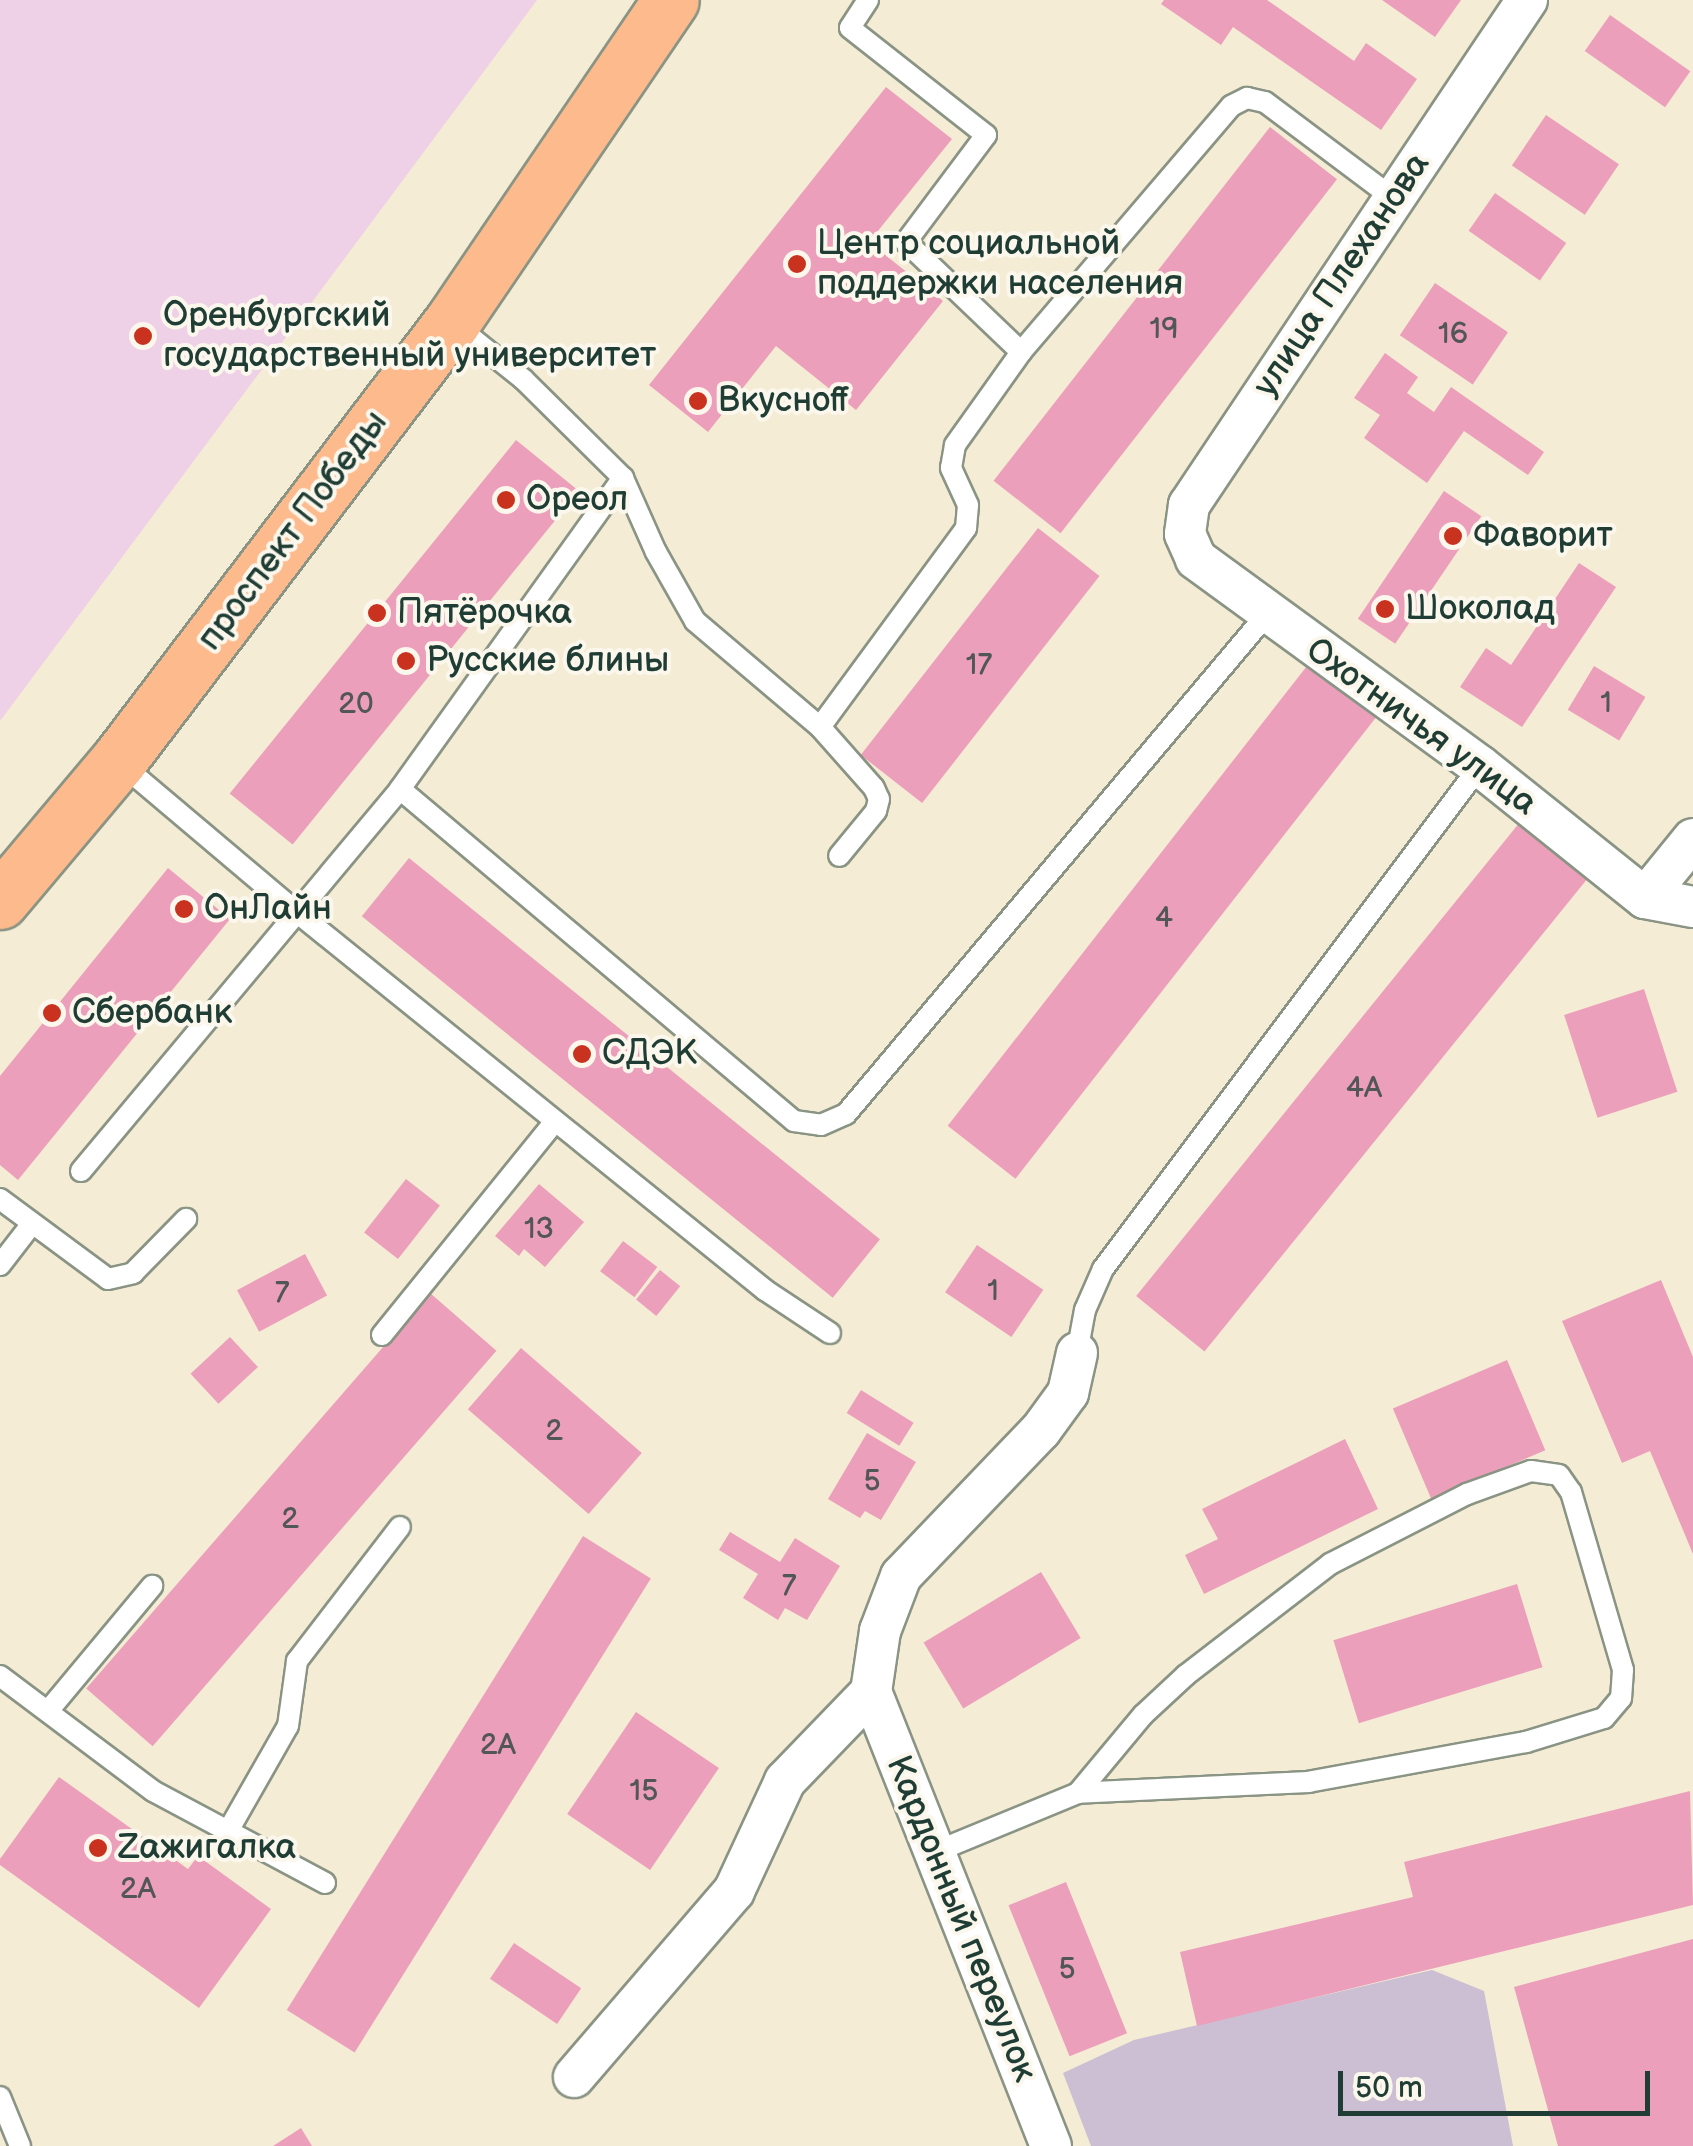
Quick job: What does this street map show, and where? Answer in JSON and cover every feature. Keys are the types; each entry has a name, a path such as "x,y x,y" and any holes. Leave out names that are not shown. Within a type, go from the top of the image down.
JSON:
{"main road":[{"name":"проспект Победы","path":"0,900 118,762 452,322 671,0"}],"street":[{"name":"улица Плеханова","path":"1196,559 1185,534 1188,505 1528,0"},
{"name":"Охотничья улица","path":"1196,559 1266,614 1480,766 1645,898"},
{"path":"1693,839 1645,898 1693,906"},
{"path":"574,2078 734,1891 785,1782 871,1692 880,1631 901,1576 1041,1430 1068,1392 1077,1353"},
{"name":"Кардонный переулок","path":"871,1692 1044,2144"}],"lane":[{"path":"868,0 850,28 986,135 906,242 1022,352"},
{"path":"820,727 966,528 968,505 950,456 1022,352 1232,106 1247,98 1265,102 1392,198"},
{"path":"452,322 523,379 624,478 656,552 695,621 820,727 874,788 878,799 876,811 839,856"},
{"path":"81,1170 400,789 624,478"},
{"path":"400,789 794,1121 821,1124 846,1114 1266,614"},
{"path":"118,762 299,914 765,1290 830,1332"},
{"path":"1077,1353 1085,1310 1103,1269 1480,766"},
{"path":"382,1335 556,1121"},
{"path":"0,1199 108,1279 133,1273 186,1220"},
{"path":"0,1265 32,1225"},
{"path":"935,1852 1078,1793 1310,1782 1526,1742 1604,1718 1621,1698 1623,1670 1571,1492 1559,1475 1531,1471 1467,1494 1330,1564 1186,1675 1143,1715 1078,1793"},
{"path":"228,1831 288,1726 297,1661 400,1527"},
{"path":"48,1711 152,1586"},
{"path":"0,1676 153,1791 325,1884"},
{"path":"0,2098 20,2146"}],"shaded area":[{"name":"Оренбургский государственный университет","path":"0,0 537,0 0,721"},
{"path":"1432,1970 1484,1991 1513,2146 1091,2146 1063,2073 1134,2040"}],"building":[{"path":"1164,0 1267,0 1354,61 1366,43 1417,79 1381,130 1233,27 1221,45 1161,4"},
{"path":"1382,0 1461,0 1435,37"},
{"path":"1610,15 1690,71 1665,107 1585,51"},
{"path":"886,87 952,139 869,242 943,301 856,410 776,346 708,432 649,385"},
{"path":"1546,115 1619,164 1585,215 1512,166"},
{"path":"1270,127 1337,179 1061,533 994,481"},
{"path":"1495,193 1566,243 1540,281 1469,231"},
{"path":"1435,283 1508,332 1473,384 1400,335"},
{"path":"1385,353 1418,377 1407,393 1434,412 1451,387 1544,452 1528,475 1464,431 1427,483 1364,438 1380,415 1354,398"},
{"path":"516,440 579,491 293,845 230,794"},
{"path":"1444,491 1481,516 1395,644 1358,619"},
{"path":"1038,528 1099,576 922,803 861,755"},
{"path":"1579,563 1616,587 1522,727 1460,687 1486,648 1511,665"},
{"path":"1314,657 1382,710 1015,1179 948,1126"},
{"path":"1594,666 1645,697 1619,741 1568,710"},
{"path":"1520,822 1588,877 1205,1351 1136,1296"},
{"path":"409,858 880,1239 833,1298 362,916"},
{"path":"168,868 230,919 18,1180 0,1165 0,1076"},
{"path":"1644,989 1677,1092 1597,1118 1564,1015"},
{"path":"406,1179 440,1205 398,1259 364,1233"},
{"path":"539,1184 584,1222 545,1267 524,1249 519,1256 495,1236"},
{"path":"623,1241 657,1267 634,1297 600,1271"},
{"path":"977,1245 1043,1290 1011,1337 945,1292"},
{"path":"305,1254 327,1295 259,1332 237,1290"},
{"path":"660,1270 680,1286 656,1316 636,1300"},
{"path":"1661,1280 1693,1357 1693,1554 1650,1451 1622,1463 1562,1321"},
{"path":"430,1293 496,1351 153,1746 86,1688"},
{"path":"230,1337 258,1367 218,1404 191,1374"},
{"path":"521,1348 642,1453 589,1514 468,1409"},
{"path":"1507,1360 1545,1450 1431,1499 1393,1408"},
{"path":"861,1390 914,1423 899,1446 847,1413"},
{"path":"867,1433 916,1462 881,1520 865,1511 860,1518 828,1499"},
{"path":"1345,1439 1378,1509 1204,1594 1185,1555 1218,1539 1202,1509"},
{"path":"730,1532 780,1562 795,1538 840,1566 807,1620 785,1608 778,1620 743,1598 758,1574 719,1550"},
{"path":"583,1536 651,1578 355,2052 287,2010"},
{"path":"1041,1572 1081,1638 963,1709 924,1643"},
{"path":"1517,1584 1542,1667 1359,1723 1333,1640"},
{"path":"636,1712 719,1768 650,1870 567,1814"},
{"path":"59,1777 188,1869 198,1856 271,1909 199,2008 0,1865 0,1859"},
{"path":"1690,1791 1693,1905 1197,2026 1180,1952 1413,1897 1404,1862"},
{"path":"1066,1882 1127,2033 1070,2056 1009,1905"},
{"path":"1693,1939 1693,2146 1558,2146 1514,1987"},
{"path":"514,1943 581,1988 557,2024 490,1979"},
{"path":"301,2128 312,2146 273,2146"}],"place":[{"name":"Центр социальной поддержки населения","path":"797,264"},
{"name":"Оренбургский государственный университет","path":"143,336"},
{"name":"Вкусноff","path":"698,401"},
{"name":"Ореол","path":"506,500"},
{"name":"Фаворит","path":"1453,536"},
{"name":"Шоколад","path":"1385,609"},
{"name":"Пятёрочка","path":"377,613"},
{"name":"Русские блины","path":"406,661"},
{"name":"ОнЛайн","path":"184,909"},
{"name":"Сбербанк","path":"52,1013"},
{"name":"СДЭК","path":"582,1054"},
{"name":"Zажигалка","path":"98,1848"}]}
